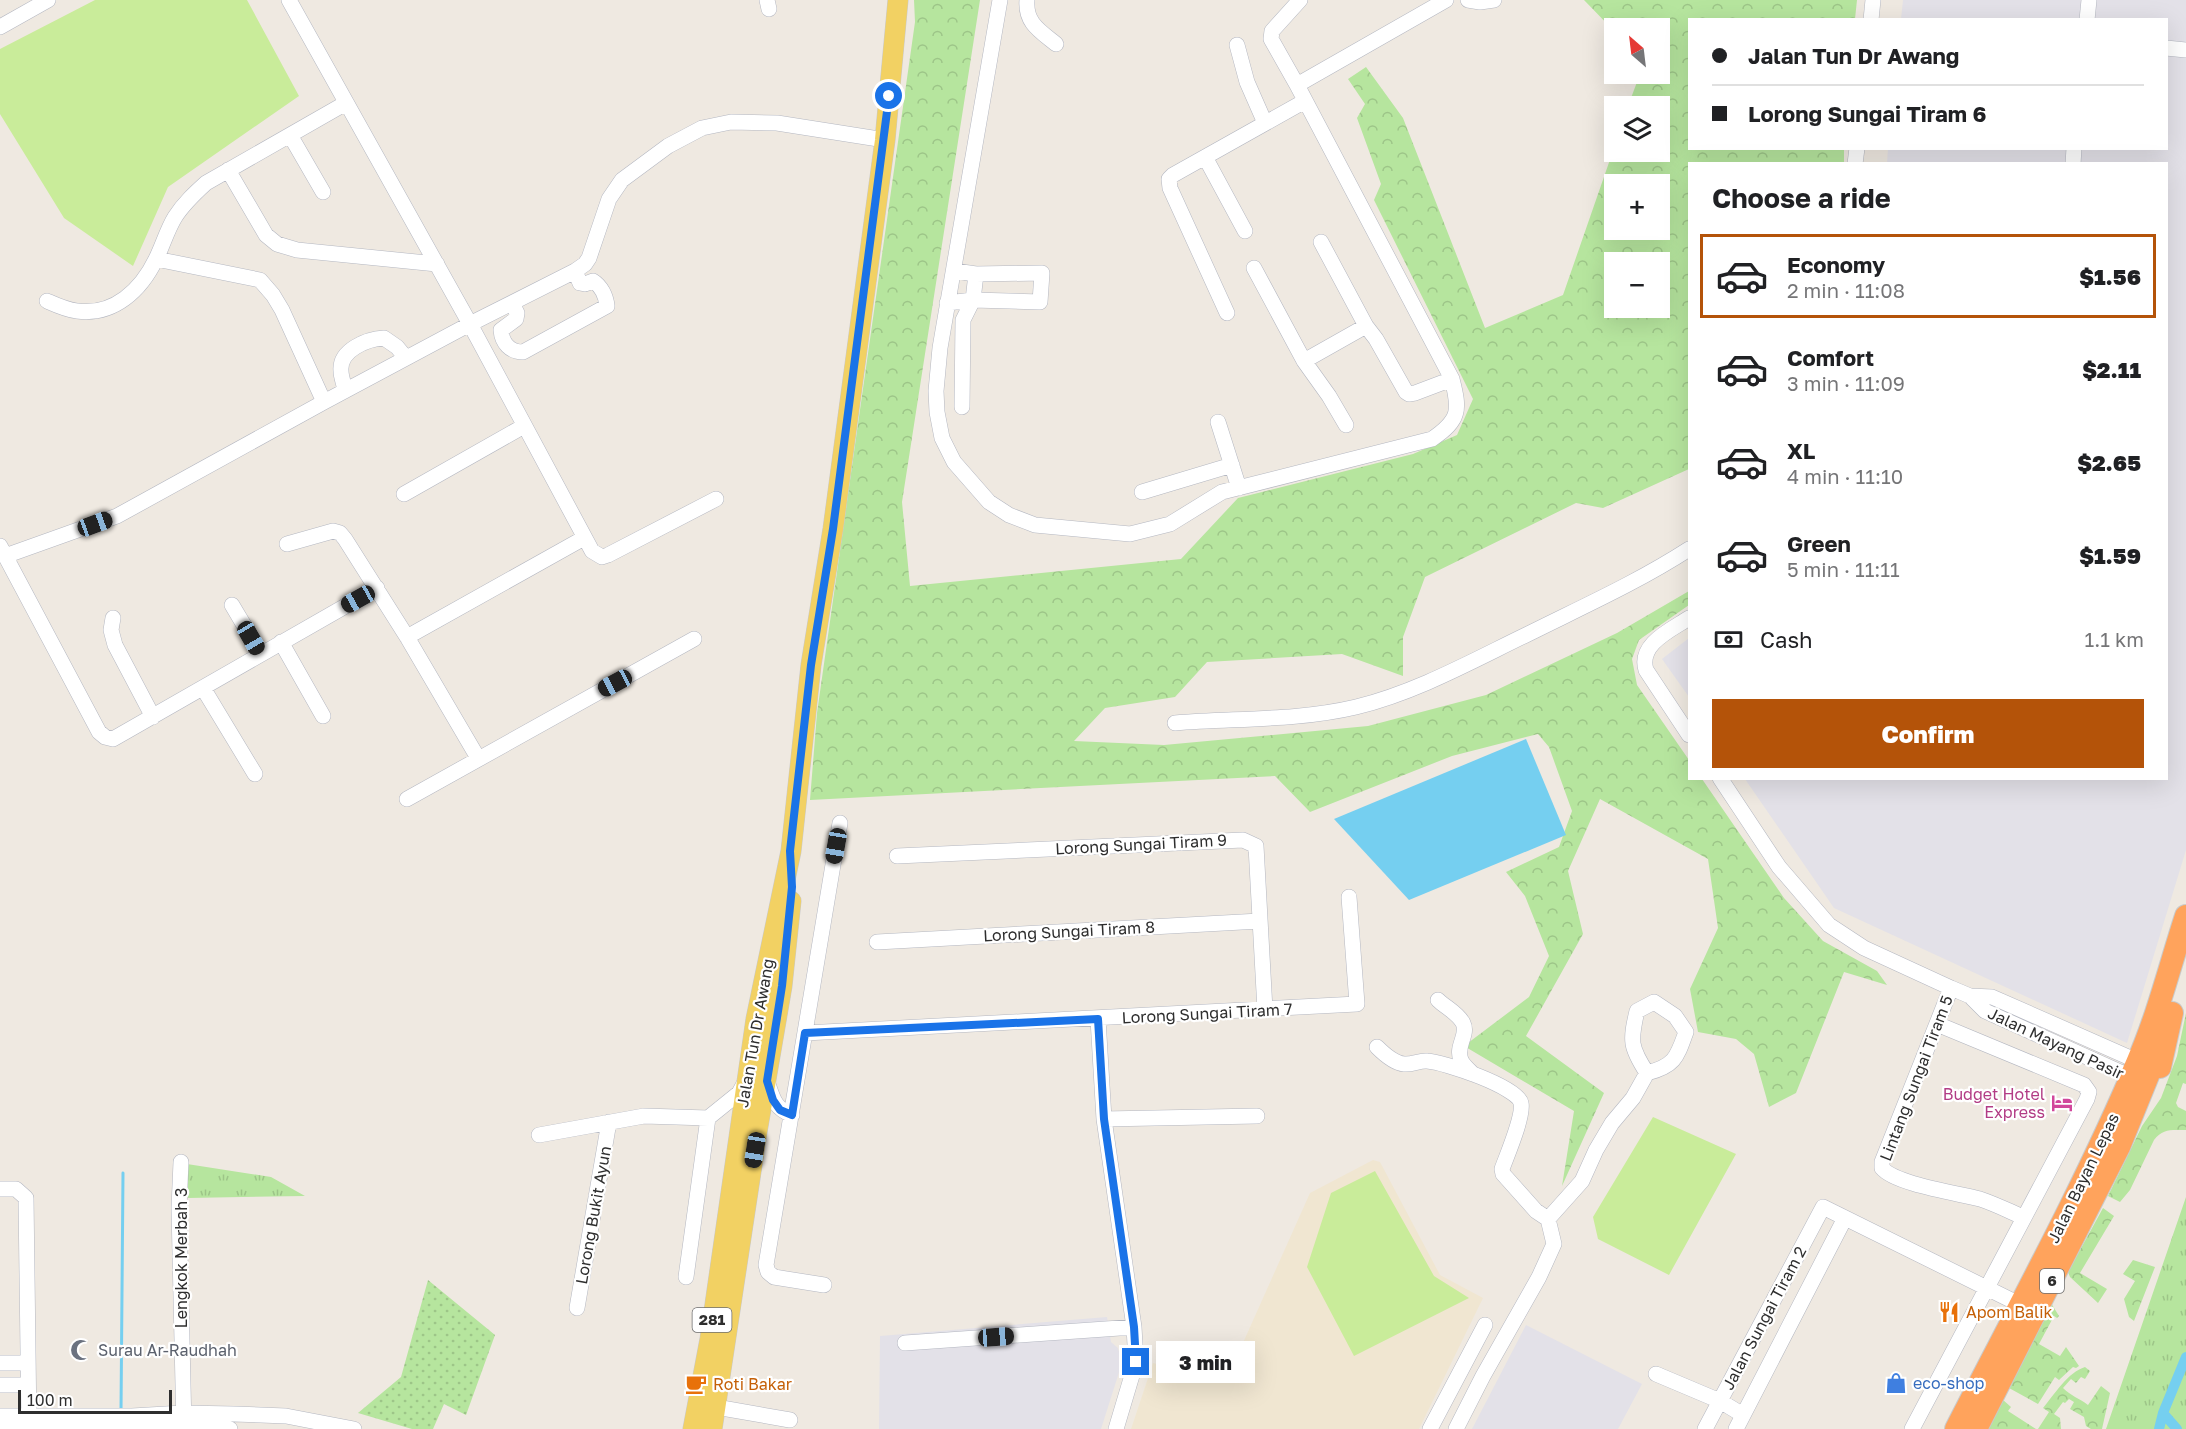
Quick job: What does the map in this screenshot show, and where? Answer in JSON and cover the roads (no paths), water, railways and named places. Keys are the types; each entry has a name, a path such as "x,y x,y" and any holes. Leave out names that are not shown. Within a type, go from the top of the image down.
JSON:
{"highway":[{"name":"Jalan Bayan Lepas","path":"1976,1429 2125,1132 2186,916"},
{"name":"Jalan Bayan Lepas","path":"1956,1429 2104,1139 2172,1013 2186,970"},
{"path":"2125,1132 2148,1098 2163,1062 2172,1013"}],"main road":[{"name":"Jalan Tun Dr Awang","path":"712,1429 748,1131 746,1080 790,851 811,665 833,529 885,140 898,0"},
{"name":"Jalan Tun Dr Awang","path":"693,1429 748,1131 767,1081 792,887 790,851"}],"street":[{"path":"2,21 48,0"},
{"path":"289,0 470,324 591,551 597,555 608,555 716,499"},
{"path":"1000,0 955,271 947,303 936,391 942,438 954,462 968,479 989,502 1009,515 1035,525 1130,534 1170,524 1194,511 1214,496 1239,488 1432,439 1446,429 1455,418 1458,403 1452,379 1271,39 1272,32 1300,0"},
{"path":"1027,0 1027,14 1031,22 1056,44"},
{"path":"1297,85 1446,0"},
{"path":"1468,0 1490,2 1494,0"},
{"path":"1871,18 1873,0"},
{"path":"2087,18 2088,0"},
{"path":"1237,45 1250,91 1265,123"},
{"path":"2168,48 2186,50"},
{"path":"1227,313 1168,183 1169,179 1305,101"},
{"path":"47,301 77,311 98,311 121,302 138,288 156,259 166,233 188,200 206,183 346,103"},
{"path":"377,588 112,739 99,732 3,551 117,516 345,390 575,271 589,258 609,199 622,180 668,146 702,128 730,122 777,123 885,140"},
{"path":"290,135 323,192"},
{"path":"1205,157 1245,231"},
{"path":"228,170 266,236 277,244 297,250 436,264"},
{"path":"1321,242 1366,326 1409,394 1452,379"},
{"path":"156,259 260,280 282,310 324,402"},
{"path":"1254,268 1304,361 1346,425"},
{"path":"512,303 517,314 516,319 501,330 501,336 511,349 523,352 607,306 599,285 593,281 585,284 580,282 575,271"},
{"path":"947,303 973,300 1040,302 1042,273 976,274 955,271"},
{"path":"962,407 963,320 973,300 976,274"},
{"path":"1304,361 1366,326"},
{"path":"345,390 340,369 350,351 358,346 384,338 397,347 406,358"},
{"path":"1218,422 1239,488"},
{"path":"404,494 524,426"},
{"path":"1142,492 1232,465"},
{"path":"287,544 333,531 340,533 377,588 478,758"},
{"path":"407,637 584,538"},
{"path":"1175,723 1291,717 1355,707 1407,692 1599,600 1662,567 1688,550"},
{"path":"232,605 261,654"},
{"path":"113,618 111,630 115,645 153,717"},
{"path":"1688,619 1655,641 1645,652 1643,661 1646,670 1688,733"},
{"path":"407,799 694,639"},
{"path":"281,642 323,716"},
{"path":"204,687 255,774"},
{"name":"Jalan Mayang Pasir","path":"1721,780 1779,867 1829,925 1864,948 1970,996 1992,998 2142,1072"},
{"path":"824,1285 774,1277 768,1272 766,1265 840,823"},
{"name":"Lorong Sungai Tiram 9","path":"897,856 1243,840 1256,846 1265,1010"},
{"name":"Lorong Sungai Tiram 7","path":"805,1033 1357,1004 1349,897"},
{"name":"Lorong Sungai Tiram 8","path":"877,942 1260,921"},
{"name":"Lintang Sungai Tiram 5","path":"1951,988 1882,1162 1882,1168 1886,1173 1912,1183 1982,1200 2024,1217"},
{"path":"1438,1000 1464,1024 1465,1030 1459,1054 1461,1061 1473,1074"},
{"path":"1548,1218 1582,1181 1596,1150 1612,1123 1633,1098 1647,1073 1665,1068 1679,1052 1686,1032 1676,1016 1654,1002 1637,1011 1631,1037 1636,1055 1647,1073"},
{"path":"1098,1019 1104,1119 1134,1327 1136,1362 1116,1429"},
{"path":"1912,1429 2089,1092 2084,1085 1937,1024"},
{"path":"1377,1047 1386,1055 1405,1064 1428,1061 1473,1074 1508,1088 1521,1101 1521,1113 1502,1169 1503,1174 1536,1211 1548,1218 1554,1244 1539,1277 1456,1429"},
{"path":"686,1277 711,1115 739,1093 746,1080"},
{"path":"767,1081 773,1100 780,1110 792,1115"},
{"path":"539,1135 644,1116 711,1115 724,1110 748,1131 780,1116 792,1115"},
{"path":"1104,1119 1257,1116"},
{"name":"Lorong Bukit Ayun","path":"577,1308 609,1122"},
{"name":"Lengkok Merbah 3","path":"181,1162 178,1208 184,1423"},
{"path":"0,1189 16,1189 26,1198 29,1422"},
{"name":"Jalan Sungai Tiram 2","path":"1705,1429 1822,1207 1845,1218"},
{"path":"1736,1429 1845,1218 2019,1304"},
{"path":"1430,1429 1485,1325"},
{"path":"905,1343 1134,1327"},
{"path":"0,1363 28,1363"},
{"path":"1656,1374 1720,1401 1743,1415"},
{"path":"0,1385 28,1385"},
{"path":"716,1407 790,1420"},
{"path":"0,1416 29,1422 184,1423 286,1416 354,1429"},
{"path":"0,1428 29,1422"},
{"path":"184,1423 230,1429"}],"water":[{"path":"1526,739 1566,835 1409,900 1334,819"}],"waterway":[{"path":"121,1411 123,1173"},
{"path":"2159,1429 2163,1413 2186,1357"},
{"path":"2163,1413 2177,1429"}],"place":[{"name":"Budget Hotel Express","path":"2062,1103"},
{"name":"Apom Balik","path":"1949,1312"},
{"name":"Surau Ar-Raudhah","path":"81,1350"},
{"name":"eco-shop","path":"1896,1383"},
{"name":"Roti Bakar","path":"696,1384"}]}
